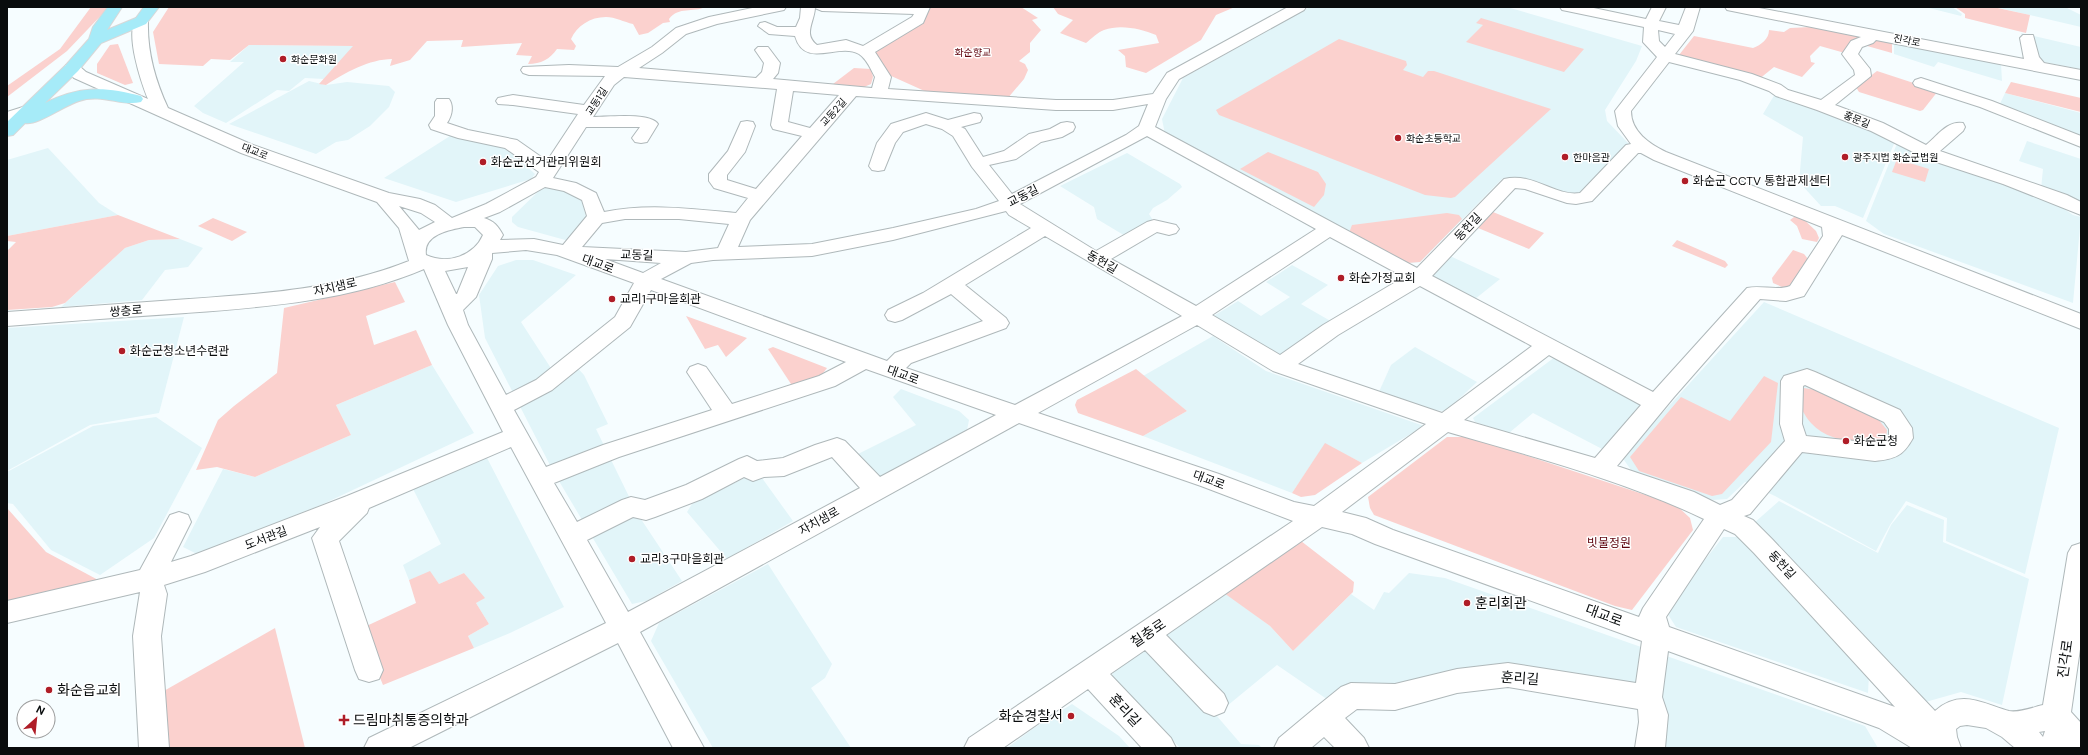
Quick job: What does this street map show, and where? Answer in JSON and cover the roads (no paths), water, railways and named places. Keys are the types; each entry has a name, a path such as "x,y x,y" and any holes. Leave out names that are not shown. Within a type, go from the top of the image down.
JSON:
{"main road":[{"path":"96,40 141,21 152,7"},
{"path":"7,131 26,110 72,68 121,9"},
{"path":"7,131 47,109 80,96 102,93 135,99"}],"street":[{"name":"교동1길","path":"453,307 466,297 476,270 488,245 504,218 528,196 542,179 608,82 657,50 681,31 714,20 779,7"},
{"path":"808,7 807,18 801,32 804,42 814,50 846,45 865,52 873,59 883,77 879,92"},
{"path":"822,7 921,8 921,14 918,20 865,52"},
{"path":"1299,7 1173,76 1158,99 1146,129 1329,229 1656,403"},
{"path":"1567,7 1685,30"},
{"name":"홍문길","path":"1659,7 1651,23 1651,42 1666,56 1746,77 1775,88 1782,93 1823,106 1877,127 1925,151 2045,193 2081,209"},
{"path":"1693,7 1685,30 1623,112 1624,122 1643,147 1660,156 1792,207 1830,224 2081,322"},
{"name":"진각로","path":"1732,7 2081,75"},
{"path":"141,21 139,40 147,77 161,110"},
{"path":"765,26 774,31 801,32"},
{"path":"1823,106 1863,76 1862,69 1850,54 1856,44 1868,40 1869,33"},
{"path":"2028,38 2031,58 2038,66"},
{"path":"759,84 770,73 772,63 763,50"},
{"name":"대교로","path":"72,68 80,75 247,149 384,198 413,203 454,223"},
{"path":"529,70 575,69 622,72 851,92"},
{"path":"1921,82 1986,104 2081,142"},
{"name":"교동2길","path":"786,86 779,125 813,134"},
{"name":"교동2길","path":"725,254 741,220 813,134 851,92 879,92 1056,105 1088,103 1104,105 1122,104 1146,98 1158,99"},
{"path":"504,101 513,100 586,116 644,122 650,124 641,138"},
{"path":"443,102 443,116 437,125 464,134 511,144 542,179 570,187 590,198 598,217 596,219"},
{"path":"7,118 26,110"},
{"path":"878,166 886,143 897,128 926,118 948,125 974,118"},
{"name":"동헌길","path":"948,125 959,133 978,163 1016,211 1096,259 1198,316 1281,366 1447,422 1600,469 1686,499 1720,514 1744,527 1935,719"},
{"path":"747,126 736,152 718,174 718,181 720,184 760,196"},
{"path":"1925,151 1932,149 1957,127"},
{"path":"978,163 1010,155 1035,138 1056,133 1067,128"},
{"name":"교동길","path":"566,250 686,258 725,254 812,250 893,234 982,214 1010,203 1132,139 1146,129"},
{"name":"동헌길","path":"1419,277 1510,183 1520,182 1570,199 1579,200 1586,197 1632,149 1643,147"},
{"path":"542,179 493,208 434,229 421,238 416,245 423,260 453,307 458,325 539,479 624,627 631,645 689,748"},
{"path":"384,198 389,208 403,220 412,233 423,260"},
{"path":"566,250 596,219 625,213 679,213 741,220"},
{"path":"454,223 476,221 485,224 491,229 488,245"},
{"path":"1600,469 1656,403 1754,293 1760,292 1784,295 1792,294 1797,291 1833,236 1830,224"},
{"path":"1096,259 1154,226 1170,229"},
{"path":"895,315 930,298 1045,228"},
{"path":"1198,316 1329,229"},
{"name":"대교로","path":"423,260 456,264 468,260 488,245 524,243 541,244 566,250 864,361 1014,414 1210,480 1291,511 1357,525 1384,537 1885,716"},
{"name":"교동길","path":"645,280 686,258"},
{"name":"자치샘로","path":"245,302 302,295 404,271 423,260"},
{"path":"1281,366 1293,354 1330,330 1394,294 1419,277"},
{"path":"500,407 544,385 623,322 638,297 645,280"},
{"path":"891,370 904,358 999,323 952,285"},
{"name":"쌍충로","path":"7,319 245,302"},
{"name":"자치샘로","path":"379,748 624,627 1014,414 1198,316"},
{"path":"1318,517 1548,346"},
{"path":"539,479 611,451 827,381 864,361"},
{"path":"698,372 727,414"},
{"path":"1807,377 1892,416 1900,428 1901,438 1893,448 1875,452 1855,452 1797,443 1790,424 1792,381 1807,377"},
{"name":"도서관길","path":"7,612 149,579 196,565 366,498 516,436"},
{"path":"1650,748 1653,725 1650,700 1648,698 1657,634 1652,616 1720,514 1741,506 1797,443"},
{"path":"573,536 631,507 646,510 692,492 748,466 753,472 763,467 782,468 829,448 837,447 876,489"},
{"path":"366,498 324,538 369,670"},
{"name":"칠충로","path":"979,748 1318,517"},
{"path":"154,748 147,636 154,594 149,579 179,522"},
{"name":"진각로","path":"2054,748 2060,729 2056,716 2077,603 2081,558"},
{"path":"1147,634 1214,703"},
{"name":"훈리길","path":"1090,672 1161,748"},
{"name":"훈리길","path":"1289,748 1351,696 1395,697 1457,681 1508,675 1648,698"},
{"path":"1885,716 1935,719 1958,712 1972,711 1987,715 2008,725 2018,732 2034,748"},
{"path":"1885,716 1913,748"},
{"path":"1885,716 1910,732 1943,748"},
{"path":"2008,725 2056,716 2081,744"},
{"path":"1325,717 1354,748"},
{"path":"1935,719 1942,724 1941,735 1946,748"}],"place":[{"name":"화순문화원","path":"283,59"},
{"name":"화순초등학교","path":"1398,138"},
{"name":"한마음관","path":"1565,157"},
{"name":"광주지법 화순군법원","path":"1845,157"},
{"name":"화순군선거관리위원회","path":"483,162"},
{"name":"화순군 CCTV 통합관제센터","path":"1685,181"},
{"name":"화순가정교회","path":"1341,278"},
{"name":"교리1구마을회관","path":"612,299"},
{"name":"화순군청소년수련관","path":"122,351"},
{"name":"화순군청","path":"1846,441"},
{"name":"교리3구마을회관","path":"632,559"},
{"name":"훈리회관","path":"1467,603"},
{"name":"화순읍교회","path":"49,690"},
{"name":"화순경찰서","path":"1071,716"},
{"name":"드림마취통증의학과","path":"344,720"}],"park label":[{"name":"화순향교","path":"973,52"},
{"name":"빗물정원","path":"1609,543"}]}
